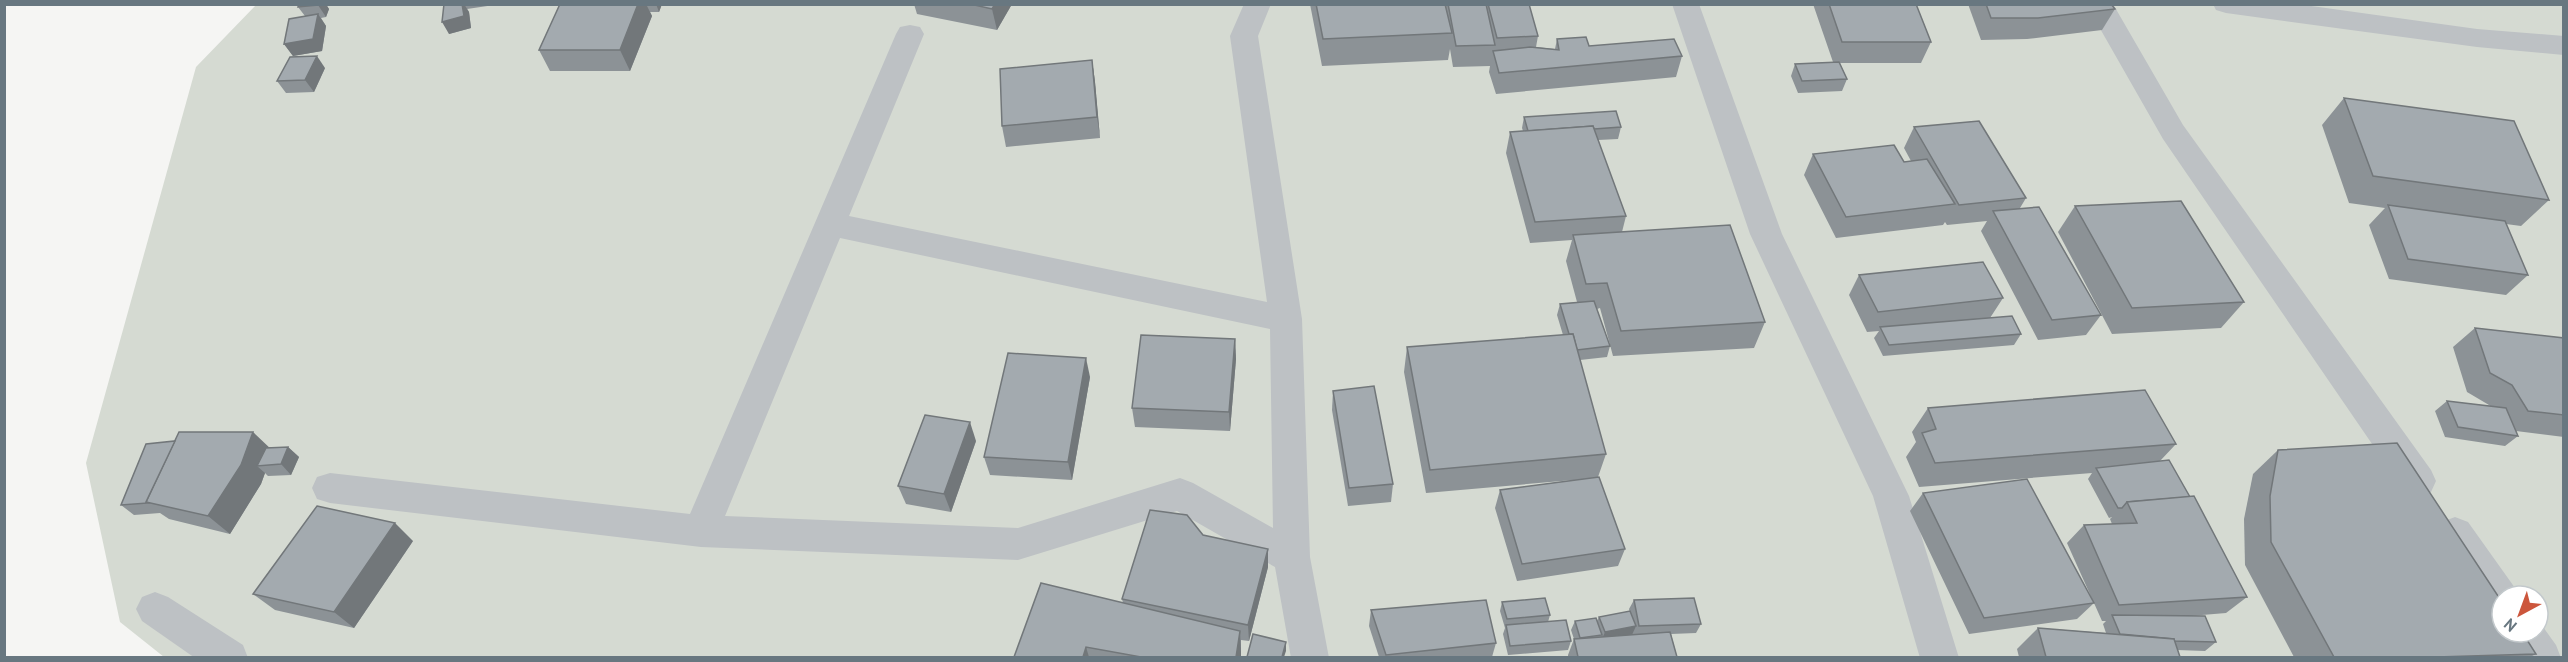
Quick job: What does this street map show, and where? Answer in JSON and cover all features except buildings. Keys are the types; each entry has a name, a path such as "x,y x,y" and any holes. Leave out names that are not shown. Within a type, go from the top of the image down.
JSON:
{"street":[{"path":"1258,4 1244,36 1286,319 1292,556 1310,657"},
{"path":"1685,4 1766,234 1891,496 1940,657"},
{"path":"2099,4 2173,132 2491,584"},
{"path":"2226,4 2476,38 2564,46"},
{"path":"701,531 910,34"},
{"path":"831,224 1286,319"},
{"path":"330,488 701,531 1018,544 1180,494 1292,556"},
{"path":"155,609 229,657"},
{"path":"2533,644 2542,657"}],"shaded area":[{"path":"256,5 2563,5 2563,657 164,657 120,622 86,463 196,67"}]}
